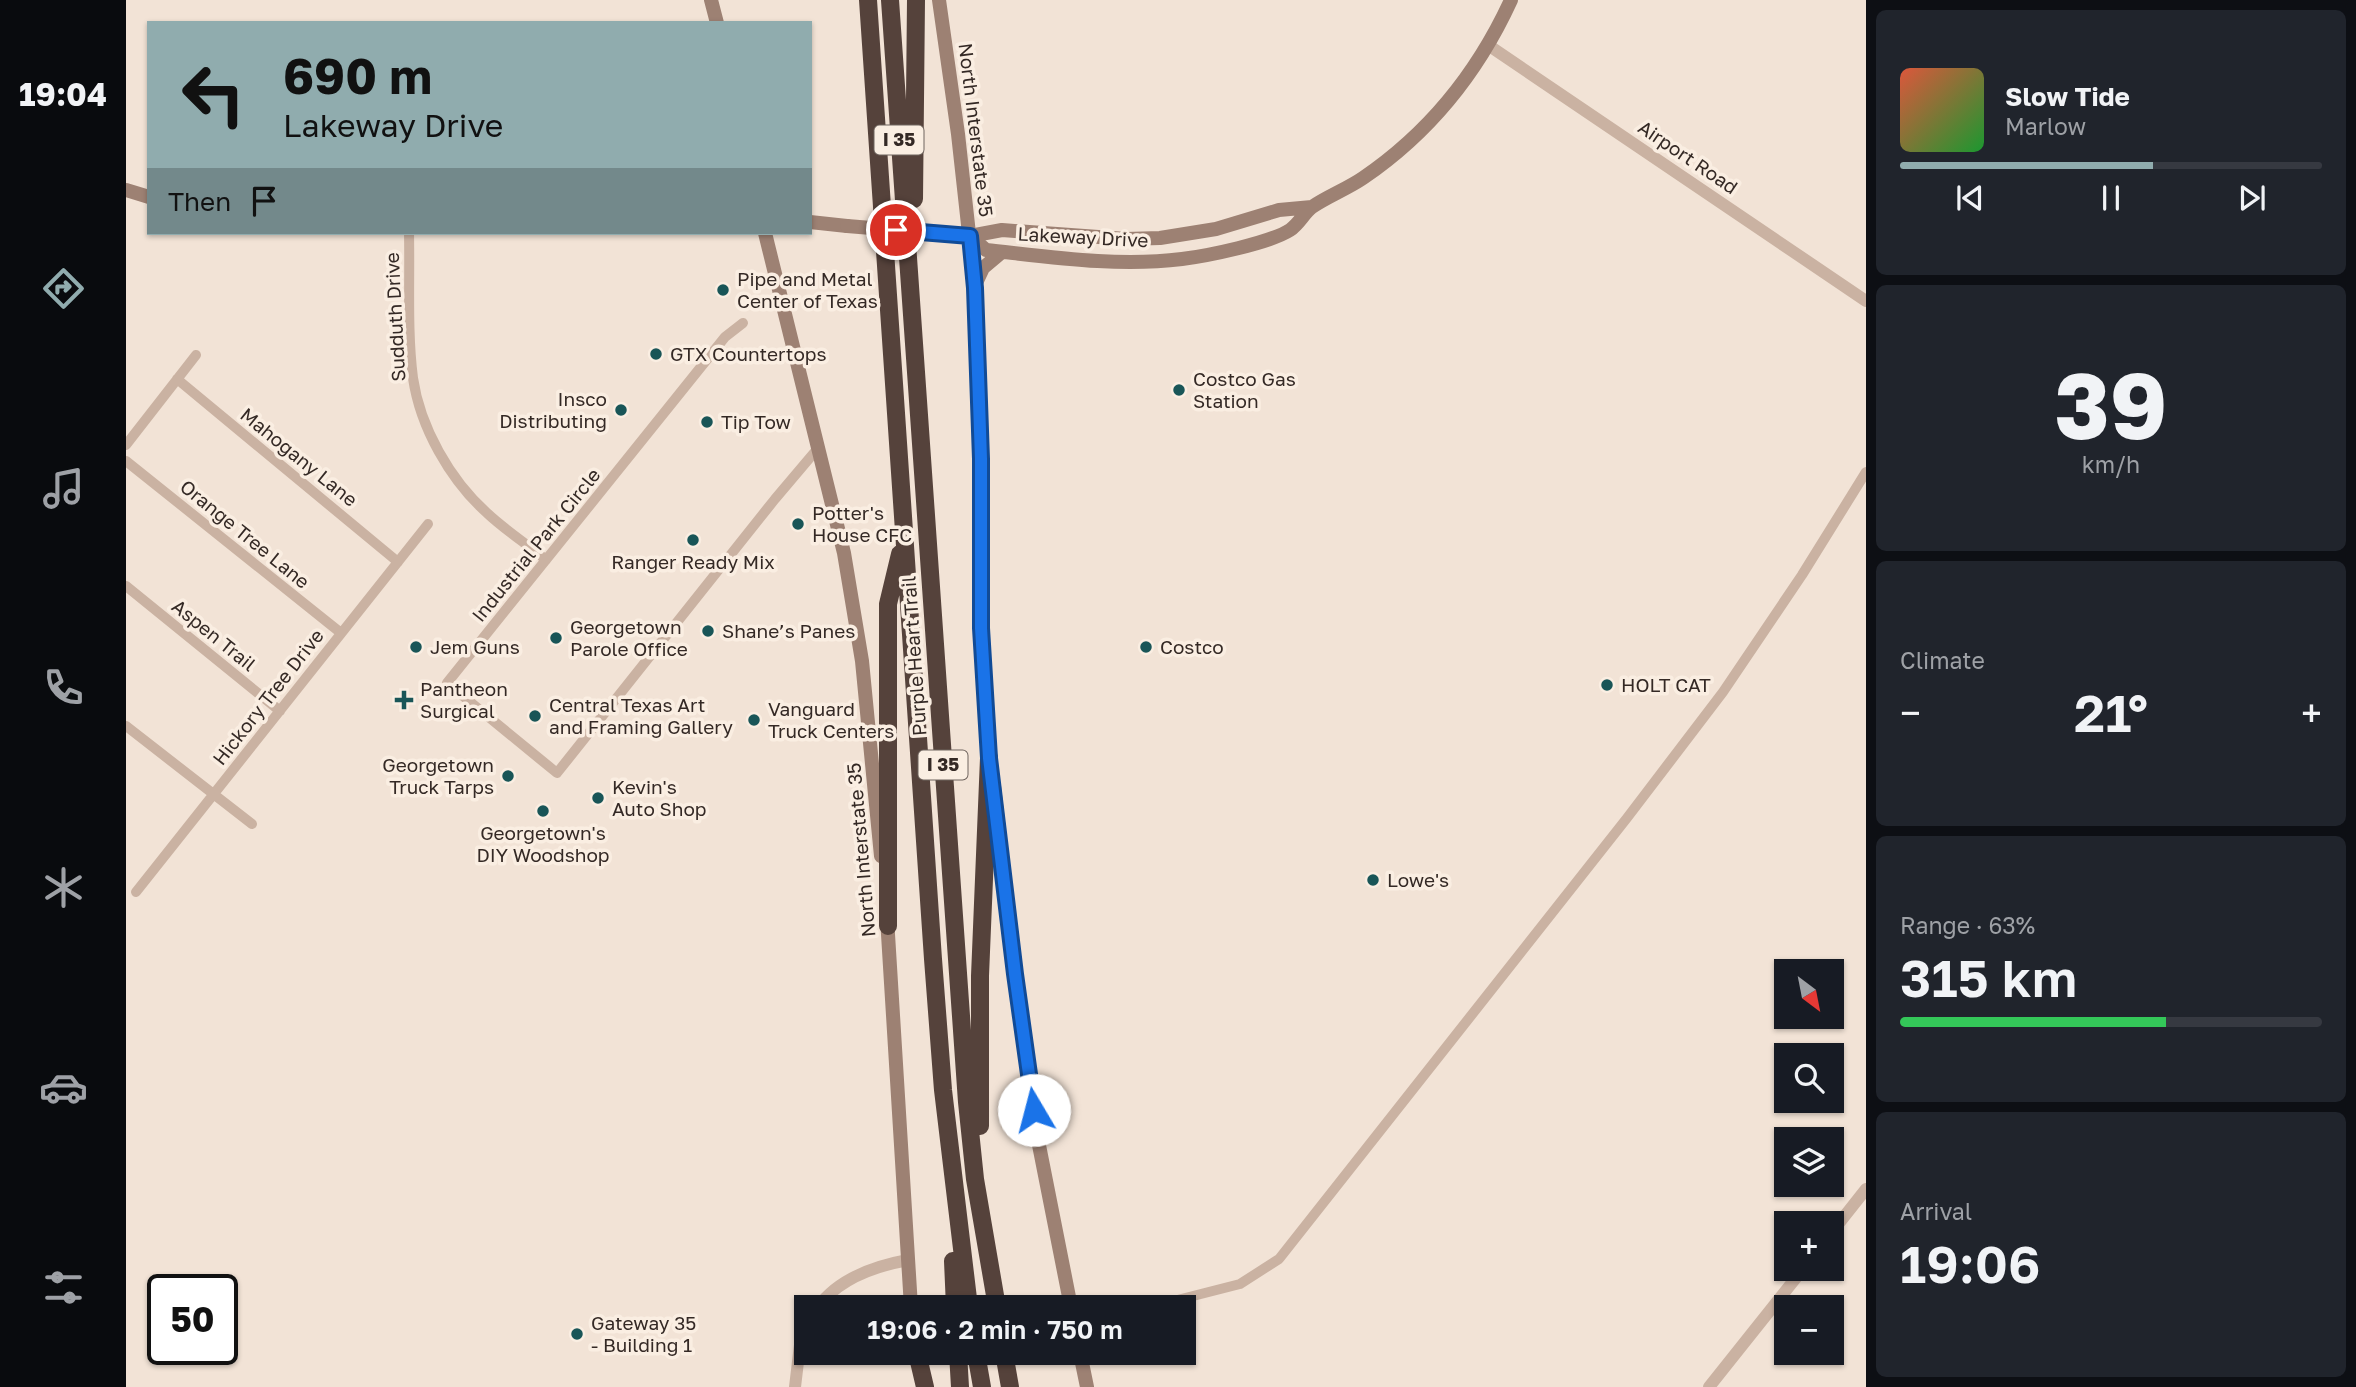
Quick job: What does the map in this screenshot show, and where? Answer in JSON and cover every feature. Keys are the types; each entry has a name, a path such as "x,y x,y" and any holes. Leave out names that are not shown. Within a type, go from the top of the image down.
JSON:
{"highway":[{"name":"Purple Heart Trail","path":"868,0 933,959 953,1177 968,1295"},
{"name":"Purple Heart Trail","path":"890,0 967,1102 975,1179 995,1295"},
{"path":"909,280 914,207 916,0"},
{"path":"888,926 888,604 904,540"},
{"path":"987,1249 980,1126 979,1048 989,758"},
{"path":"953,1177 955,1295"},
{"path":"919,1365 925,1387"},
{"path":"959,1365 960,1387"},
{"path":"978,1365 982,1387"},
{"path":"1006,1365 1010,1387"}],"main road":[{"path":"711,0 716,21"},
{"name":"North Interstate 35","path":"939,0 958,134 975,288 981,464 981,628 989,758 1037,1135 1069,1295"},
{"name":"Lakeway Drive","path":"970,236 986,250 1128,262 1183,259 1260,241 1290,230 1312,207 1352,186 1408,144 1448,102 1488,45 1511,0"},
{"path":"126,190 147,196"},
{"name":"Lakeway Drive","path":"812,222 970,236 1002,230 1126,239 1168,237 1216,229 1279,210 1312,207"},
{"name":"North Interstate 35","path":"766,235 844,553 862,661 888,926 910,1295"},
{"path":"975,288 983,268 1002,252"},
{"path":"916,1365 917,1387"},
{"path":"1082,1365 1087,1387"}],"street":[{"name":"Airport Road","path":"1488,45 1866,301"},
{"name":"Sudduth Drive","path":"409,235 414,379 421,409 435,443 460,484 486,513 546,560"},
{"name":"Industrial Park Circle","path":"743,323 725,337 447,683 557,773 819,447"},
{"path":"126,445 196,355"},
{"name":"Mahogany Lane","path":"177,379 398,562"},
{"name":"Orange Tree Lane","path":"126,461 341,633"},
{"path":"1196,1295 1240,1284 1279,1259 1723,692 1802,575 1866,472"},
{"name":"Hickory Tree Drive","path":"135,892 428,524"},
{"name":"Aspen Trail","path":"126,586 280,711"},
{"path":"126,726 252,824"},
{"path":"1844,1217 1866,1189"},
{"path":"830,1295 842,1283 884,1264 908,1260"},
{"path":"1709,1387 1793,1281"},
{"path":"795,1387 798,1365"}],"place":[{"name":"Pipe and Metal Center of Texas","path":"723,290"},
{"name":"GTX Countertops","path":"656,354"},
{"name":"Costco Gas Station","path":"1179,390"},
{"name":"Insco Distributing","path":"621,410"},
{"name":"Tip Tow","path":"707,422"},
{"name":"Potter's House CFC","path":"798,524"},
{"name":"Ranger Ready Mix","path":"693,540"},
{"name":"Shane’s Panes","path":"708,631"},
{"name":"Georgetown Parole Office","path":"556,638"},
{"name":"Jem Guns","path":"416,647"},
{"name":"Costco","path":"1146,647"},
{"name":"HOLT CAT","path":"1607,685"},
{"name":"Pantheon Surgical","path":"404,700"},
{"name":"Central Texas Art and Framing Gallery","path":"535,716"},
{"name":"Vanguard Truck Centers","path":"754,720"},
{"name":"Georgetown Truck Tarps","path":"508,776"},
{"name":"Kevin's Auto Shop","path":"598,798"},
{"name":"Georgetown's DIY Woodshop","path":"543,811"},
{"name":"Lowe's","path":"1373,880"},
{"name":"Gateway 35 - Building 1","path":"577,1334"}],"route":[{"path":"896,230 970,236 975,288 981,459 981,628 989,758 1034,1110"}]}
